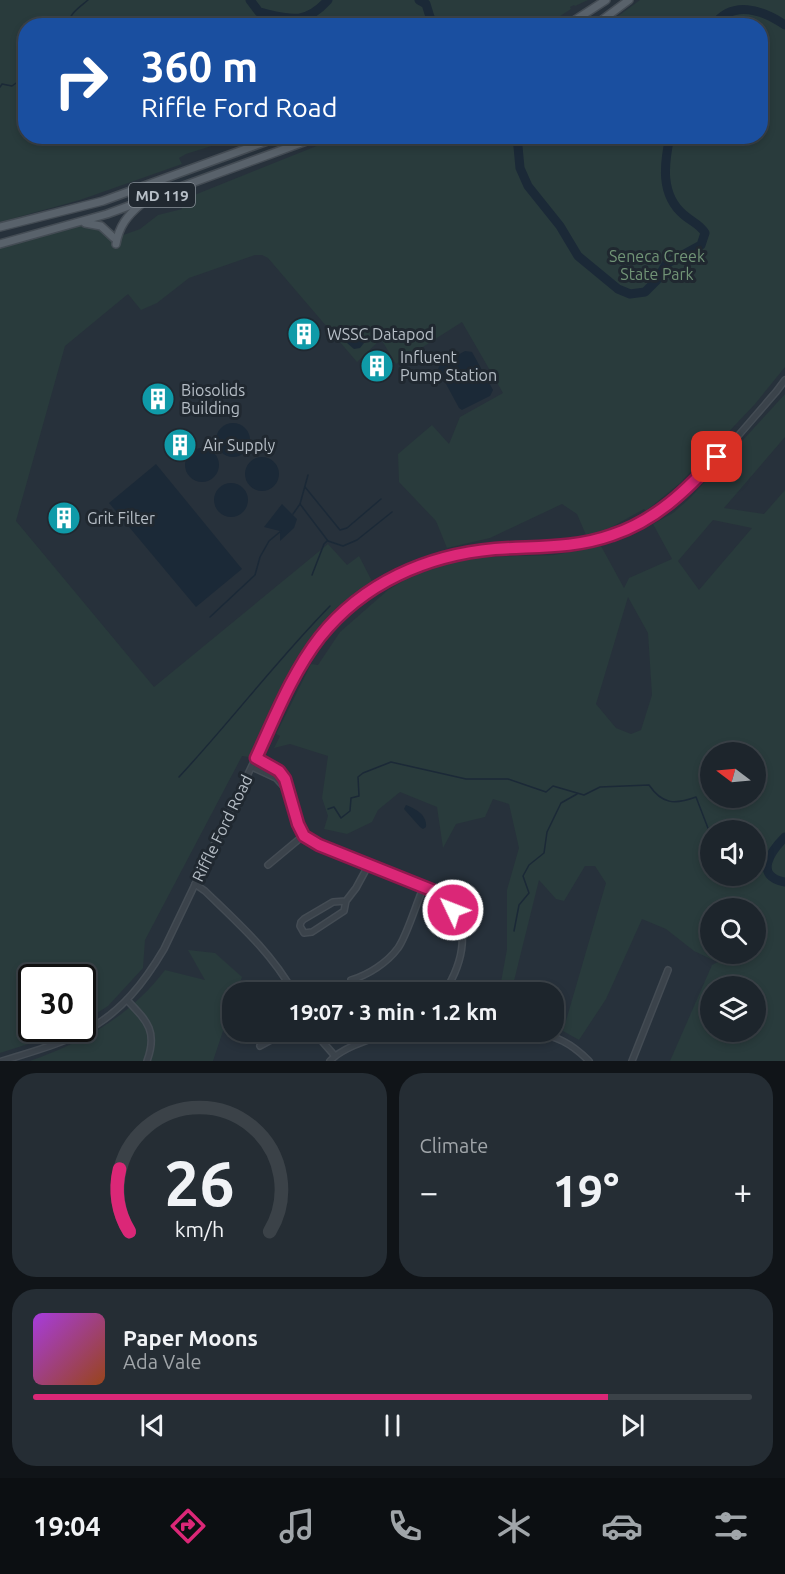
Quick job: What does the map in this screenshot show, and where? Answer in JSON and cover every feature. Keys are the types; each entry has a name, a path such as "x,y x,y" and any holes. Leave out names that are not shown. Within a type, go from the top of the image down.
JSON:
{"main road":[{"path":"578,18 606,0"},
{"path":"605,18 630,0"},
{"name":"MD 119","path":"0,227 104,201 259,144"},
{"name":"MD 119","path":"0,244 80,222 146,200 298,144"},
{"path":"80,222 101,226 115,241 126,218 146,200"}],"street":[{"name":"Riffle Ford Road","path":"2,1061 75,1037 106,1019 128,1000 144,981 164,949 296,676 311,651 333,623 362,597 399,574 448,556 496,549 582,544 636,526 685,490 785,380"},
{"path":"256,758 279,771 285,779 298,824 304,836 368,866 424,886 443,897 453,910 460,925 463,940 456,974 451,982"},
{"path":"252,767 276,778 288,791"},
{"path":"268,865 304,836"},
{"path":"346,901 333,902 304,919 301,922 301,930 304,933 312,932 344,911 346,901 368,866"},
{"path":"195,884 258,943 273,960 287,982"},
{"path":"351,981 384,962 399,947 424,886"},
{"path":"632,1061 668,970"},
{"path":"128,1000 147,1021 150,1028 152,1041 147,1061"},
{"path":"260,1046 267,1042"},
{"path":"321,1042 333,1058 369,1042"},
{"path":"564,1042 590,1061"}],"green space":[{"path":"0,0 588,0 570,7 571,9 557,18 18,18 18,144 218,144 186,154 179,158 182,164 80,200 0,222"},
{"name":"Seneca Creek State Park","path":"640,0 785,0 785,367 755,404 680,483 646,511 644,509 601,533 586,535 577,514 562,504 490,538 447,548 436,521 399,482 398,454 432,425 449,444 460,417 503,393 462,322 396,364 381,339 357,362 268,258 255,255 189,278 157,303 141,310 128,294 65,346 16,521 154,687 328,544 347,565 359,556 375,587 347,609 311,651 256,758 242,756 145,940 143,968 108,1006 96,1014 96,964 18,964 18,1042 35,1042 0,1053 0,241 80,222 95,224 115,238 140,229 158,215 182,209 182,200 322,144 768,144 768,18 616,18"},
{"path":"785,394 785,437 724,508 764,514 785,490 785,1061 670,1061 700,992 700,1042 766,1042 766,976 707,976 714,964 766,964 766,898 700,898 700,954 666,929 642,919 606,999 579,1040 564,1032 564,1028 606,883 595,866 585,866 564,901 556,899 539,880 514,982 501,982 507,949 507,890 519,848 509,804 493,799 485,817 456,824 443,848 437,807 400,792 378,810 372,822 347,834 324,829 328,816 322,798 328,756 290,744 274,748 280,736 276,734 311,664 318,665 340,632 388,590 411,576 437,565 480,557 554,555 601,546 624,588 629,578 672,559 653,524 673,513 690,498","holes":["713,520 752,528 699,590 678,561","628,597 648,633 652,695 641,730 631,734 616,728 596,704"]},
{"path":"188,950 215,953 242,977 240,982 222,982 222,1034 213,1061 30,1061 75,1042 96,1042 96,1031 137,1001 165,970 205,980"}],"water":[{"path":"355,325 362,334 364,343 360,348 354,349 342,336"},
{"path":"465,351 472,352 493,390 490,396 462,410 438,369 440,365"},
{"path":"233,423 245,428 250,440 245,452 233,457 221,452 216,440 221,428"},
{"path":"202,448 214,453 219,465 214,477 202,482 190,477 185,465 190,453"},
{"path":"262,457 274,462 279,474 274,486 262,491 250,486 245,474 250,462"},
{"path":"156,464 242,569 196,607 109,503"},
{"path":"231,483 243,488 248,500 243,512 231,517 219,512 214,500 219,488"},
{"path":"282,504 297,519 294,528 280,541 280,531 264,527"},
{"path":"406,805 423,816 426,827 423,829 420,827 404,809"}],"waterway":[{"path":"71,18 88,0"},
{"path":"250,0 259,12 288,18 312,14 328,0"},
{"path":"419,0 426,4 431,18"},
{"path":"721,18 738,10 757,11 785,25"},
{"path":"0,87 2,84 12,86 18,82"},
{"path":"518,144 520,168 528,186 560,226 578,256 618,289 630,294 645,292 657,280 666,264 701,245 705,233 676,207 667,189 665,168 668,144"},
{"path":"293,514 300,504 308,475"},
{"path":"305,487 340,530 347,528 381,499"},
{"path":"300,504 328,541 343,546 357,540 392,512"},
{"path":"210,617 255,575 260,557 269,541 281,531"},
{"path":"312,575 327,541"},
{"path":"179,777 330,606"},
{"path":"328,809 334,807 341,818 350,811 351,798 359,796 358,777 391,762 466,779 508,779 546,792 553,786 584,795 600,787 649,785 659,796 669,801 675,802 696,797 705,820"},
{"path":"514,931 519,905 529,893 523,876 529,865 544,853 547,832 561,803 577,794"},
{"path":"785,837 770,856 767,869 775,879 785,882"}],"place":[{"name":"WSSC Datapod","path":"304,334"},
{"name":"Influent Pump Station","path":"377,366"},
{"name":"Biosolids Building","path":"158,399"},
{"name":"Air Supply","path":"180,445"},
{"name":"Grit Filter","path":"64,518"}],"route":[{"path":"453,910 443,897 424,886 368,866 304,836 298,824 285,779 279,771 256,758 296,676 321,636 333,623 375,587 392,578 424,563 448,556 496,549 560,547 582,544 614,535 636,526 675,499 717,457"}]}
